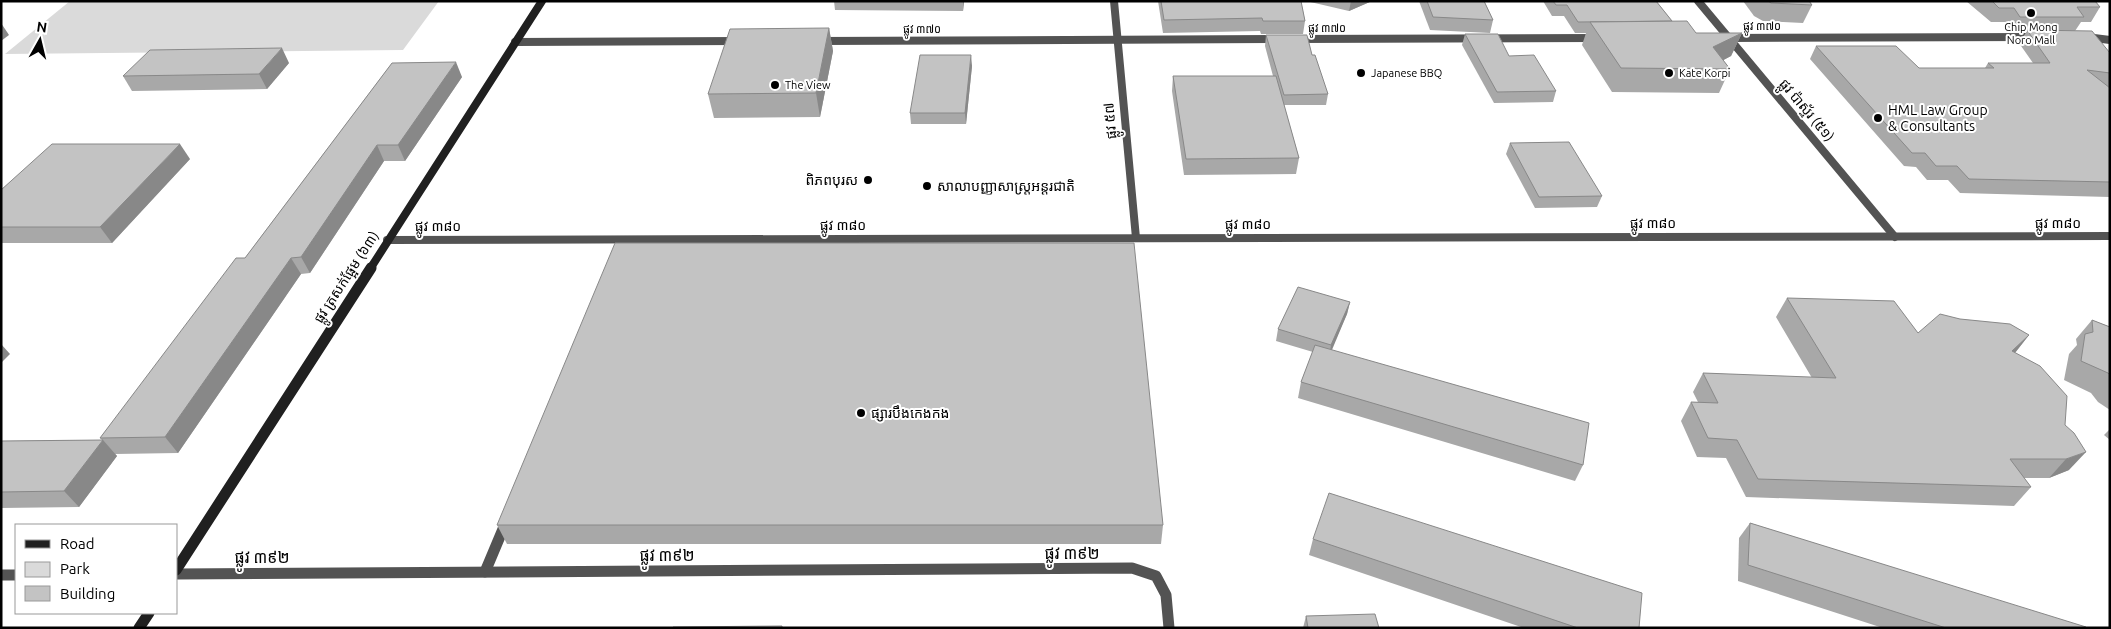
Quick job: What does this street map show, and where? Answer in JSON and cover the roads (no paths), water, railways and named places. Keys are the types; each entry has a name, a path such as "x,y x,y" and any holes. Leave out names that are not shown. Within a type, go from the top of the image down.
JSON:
{"street":[{"name":"ផ្លូវ ត្រសក់ផ្អែម (៦៣)","path":"178,569 387,240 542,1"},
{"name":"ផ្លូវ ៥៧","path":"1114,1 1136,238"},
{"name":"ផ្លូវ ប៉ាស្ទ័រ (៥១)","path":"1698,1 1895,237"},
{"path":"2078,36 2110,40"},
{"name":"ផ្លូវ ៣៧០","path":"1719,38 2048,37"},
{"name":"ផ្លូវ ៣៧០","path":"811,41 1601,38"},
{"path":"514,42 752,41"},
{"name":"ផ្លូវ ៣៨០","path":"387,240 622,244 1136,238 2110,236"},
{"path":"485,572 511,509"},
{"name":"ផ្លូវ ៣៩២","path":"178,572 1132,568 1156,576 1166,595 1169,628"},
{"path":"1,575 15,575"},
{"path":"139,628 148,614"}],"place":[{"name":"Chip Mong Noro Mall","path":"2031,13"},
{"name":"Japanese BBQ","path":"1361,73"},
{"name":"Kate Korpi","path":"1669,73"},
{"name":"The View","path":"775,85"},
{"name":"HML Law Group & Consultants","path":"1878,118"},
{"name":"ពិភពបុរស","path":"868,180"},
{"name":"សាលាបញ្ញាសាស្ត្រអន្តរជាតិ","path":"927,186"},
{"name":"ផ្សារបឹងកេងកង","path":"861,413"}]}
